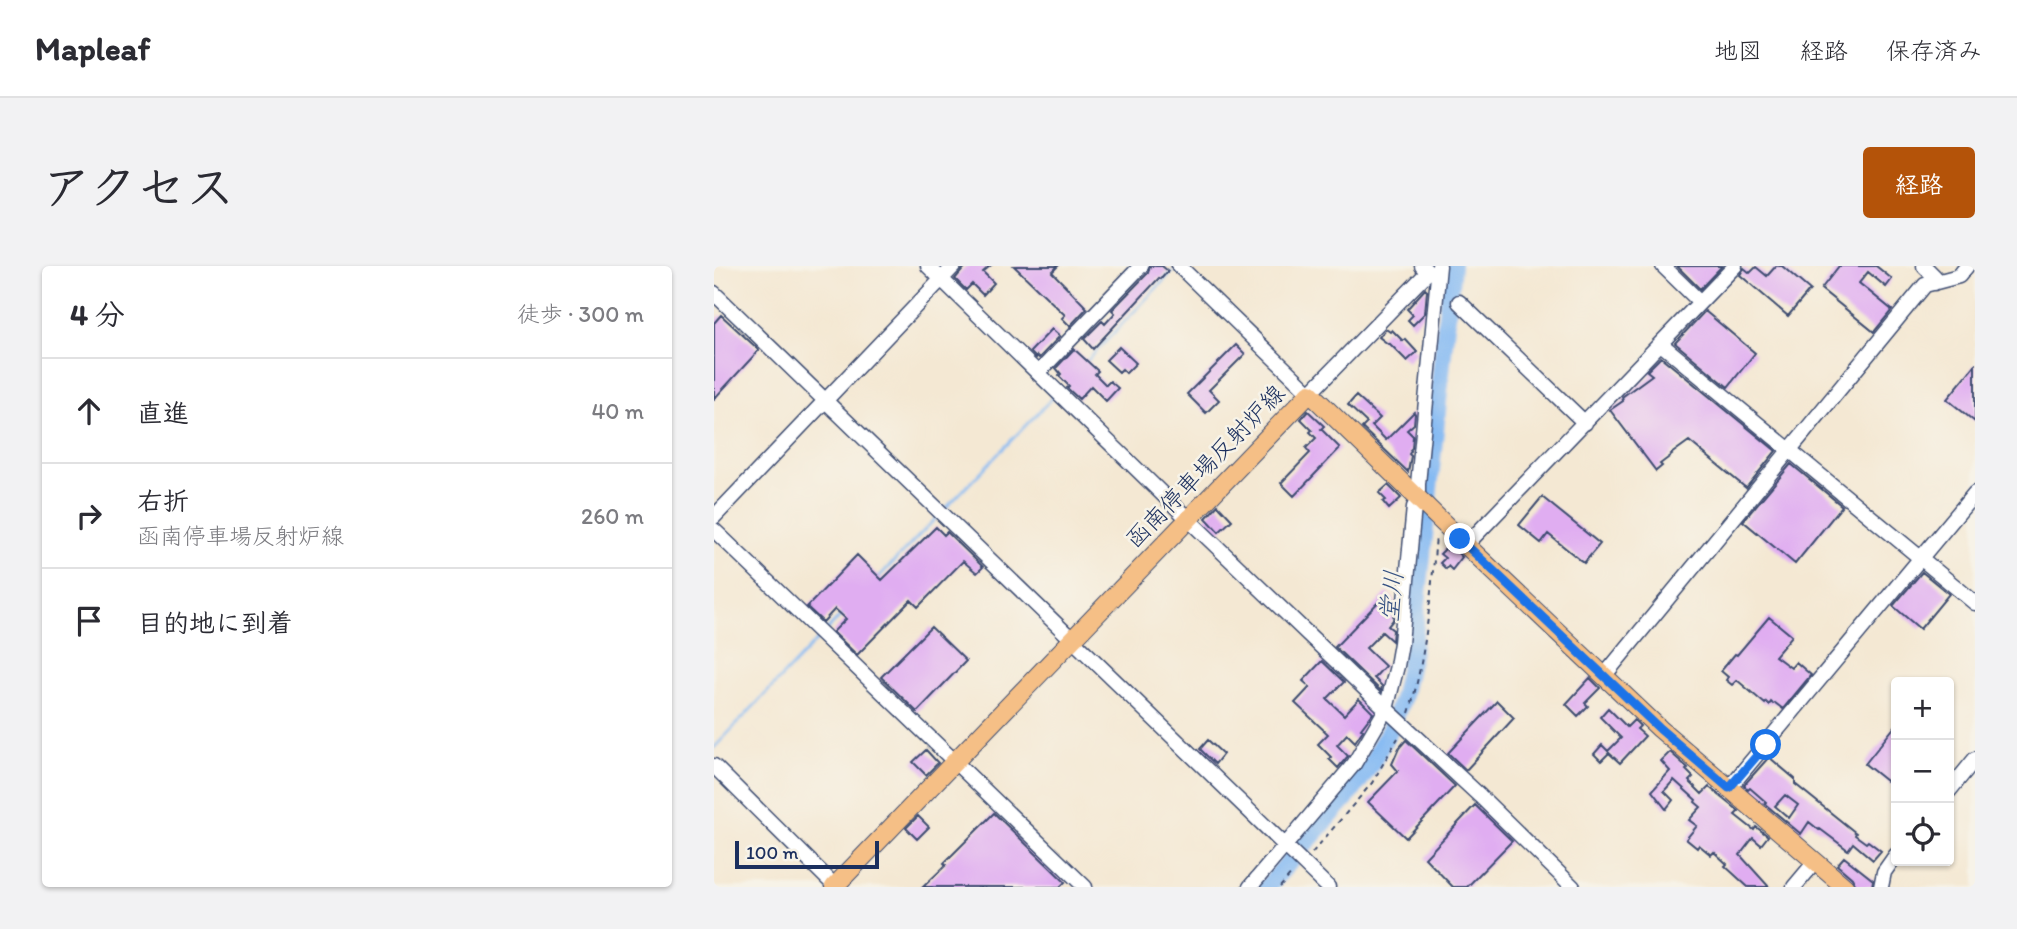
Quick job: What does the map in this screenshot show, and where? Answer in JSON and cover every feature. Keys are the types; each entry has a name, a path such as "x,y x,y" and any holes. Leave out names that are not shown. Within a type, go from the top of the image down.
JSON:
{"main road":[{"name":"函南停車場反射炉線","path":"835,887 1310,393 1660,729 1845,887"}],"street":[{"path":"928,266 1573,887"},
{"path":"714,517 954,266"},
{"path":"1038,373 1141,266"},
{"path":"1179,266 1310,393 1432,270"},
{"path":"1663,266 1700,302"},
{"path":"1466,545 1735,266"},
{"path":"1924,266 1935,277 1934,283"},
{"path":"1604,676 1925,285 1958,276 1967,266"},
{"path":"1250,887 1354,765 1387,710 1401,643 1414,507 1418,498 1432,270"},
{"path":"714,293 1328,887"},
{"path":"1459,302 1585,423"},
{"path":"1661,344 1975,603"},
{"path":"1729,788 1975,493"},
{"path":"714,530 1085,887"},
{"path":"1954,785 1975,759"},
{"path":"714,766 835,887"},
{"path":"1794,887 1815,862"},
{"path":"1881,887 1884,872 1891,862"}],"building":[{"path":"966,266 990,266 983,272 994,283 983,295 972,284 966,290 955,279"},
{"path":"1014,266 1058,266 1052,272 1087,308 1070,326 1062,318 1065,315"},
{"path":"1150,266 1162,266 1168,271 1093,349 1084,339 1102,321 1105,324 1115,313 1112,310 1148,273"},
{"path":"1677,266 1722,266 1700,289"},
{"path":"1776,266 1782,266 1810,290 1788,316 1740,275 1744,268 1750,273 1756,267 1767,276"},
{"path":"1839,266 1876,266 1892,279 1886,287 1868,272 1859,283 1892,310 1874,332 1821,289"},
{"path":"1425,289 1425,313 1413,325 1408,320 1413,315 1407,309"},
{"path":"1705,311 1755,353 1728,387 1675,343"},
{"path":"721,315 759,350 714,399 714,323"},
{"path":"1052,329 1060,336 1036,358 1030,352"},
{"path":"1386,329 1390,332 1392,330 1403,341 1405,339 1417,352 1407,361 1379,337"},
{"path":"1236,345 1245,354 1209,390 1219,400 1206,413 1187,394"},
{"path":"1119,347 1136,363 1126,373 1122,369 1119,372 1106,360"},
{"path":"1074,349 1098,371 1095,374 1106,385 1110,381 1118,388 1106,401 1091,386 1079,399 1059,376 1061,374 1056,368"},
{"path":"1661,357 1776,451 1746,488 1689,441 1660,464 1662,466 1656,471 1610,410 1623,401 1622,397 1652,375 1647,371"},
{"path":"1975,365 1975,422 1947,399"},
{"path":"1356,396 1380,418 1372,426 1386,440 1414,412 1414,424 1407,430 1413,436 1408,472 1362,428 1367,423 1348,405"},
{"path":"1308,411 1324,426 1321,429 1340,448 1294,496 1281,483 1310,453 1306,448 1316,438 1301,419"},
{"path":"1791,464 1842,506 1795,564 1743,521"},
{"path":"1388,485 1401,498 1389,509 1383,502 1386,500 1379,493"},
{"path":"1542,497 1600,544 1584,563 1548,534 1541,543 1519,525"},
{"path":"1218,505 1232,520 1219,532 1206,518"},
{"path":"936,527 944,535 947,532 983,567 977,573 963,561 918,607 911,600 857,655 833,632 846,619 835,609 823,622 807,607 857,555 882,580"},
{"path":"1451,546 1462,557 1452,570 1448,566 1446,569 1440,563 1445,558 1440,554"},
{"path":"1922,572 1949,594 1920,629 1893,606"},
{"path":"1387,593 1395,601 1393,620 1388,626 1393,630 1392,641 1382,632 1366,648 1385,666 1374,678 1382,686 1381,691 1335,647"},
{"path":"1769,617 1792,636 1775,656 1791,668 1796,662 1811,675 1783,709 1775,703 1765,704 1737,680 1732,685 1721,671"},
{"path":"931,627 966,661 917,712 881,677"},
{"path":"1322,661 1344,682 1327,699 1344,715 1359,699 1373,713 1355,742 1347,734 1337,745 1348,756 1338,768 1318,744 1328,734 1295,703 1310,687 1303,681"},
{"path":"1590,678 1600,688 1585,703 1588,706 1578,716 1566,704"},
{"path":"1497,701 1514,718 1466,770 1448,753"},
{"path":"1608,708 1627,727 1634,720 1640,726 1637,729 1645,736 1620,763 1609,753 1601,761 1594,754 1602,745 1608,751 1621,738 1600,717"},
{"path":"1891,731 1891,785 1865,764"},
{"path":"1208,740 1223,754 1215,764 1200,749"},
{"path":"1406,740 1455,786 1406,838 1368,802 1398,771 1392,764"},
{"path":"926,750 938,763 926,775 913,762"},
{"path":"1670,752 1688,768 1686,770 1693,777 1689,781 1702,794 1709,787 1739,811 1735,815 1754,830 1756,827 1768,836 1761,845 1753,838 1740,855 1769,887 1748,887 1714,852 1711,855 1686,839 1697,826 1689,820 1701,807 1674,780 1664,791 1673,800 1666,809 1652,791 1670,771 1661,761"},
{"path":"1769,757 1795,779 1795,784 1856,833 1855,835 1881,851 1873,860 1853,843 1848,850 1809,822 1801,834 1744,785","holes":["1785,795 1798,805 1789,818 1775,806"]},
{"path":"1475,805 1512,841 1467,887 1453,887 1425,858"},
{"path":"994,813 1065,882 1060,887 923,887 946,865 944,863"},
{"path":"918,816 929,827 917,839 906,828"},
{"path":"1844,857 1873,880 1872,887 1856,886 1852,878 1837,865"}],"waterway":[{"name":"堂川","path":"1267,887 1352,791 1371,764 1391,727 1402,699 1412,653 1452,266"},
{"path":"1086,362 1173,271"},
{"path":"945,509 1055,395"},
{"path":"877,579 938,516"},
{"path":"825,632 843,614"},
{"path":"714,748 818,639"}],"route":[{"path":"1460,539 1660,729 1729,788 1766,745"}]}
